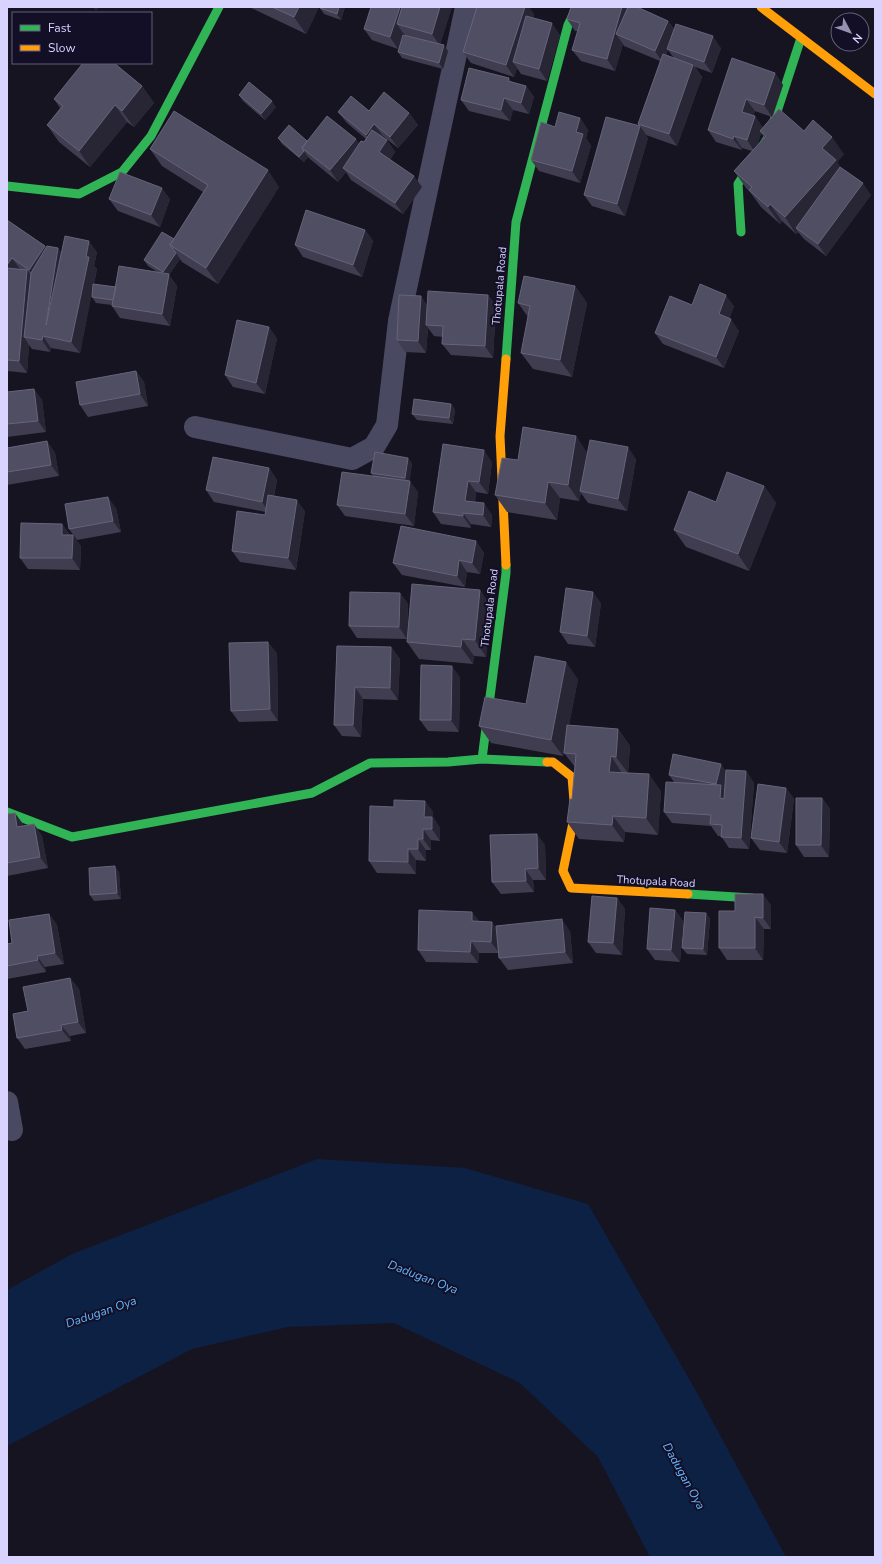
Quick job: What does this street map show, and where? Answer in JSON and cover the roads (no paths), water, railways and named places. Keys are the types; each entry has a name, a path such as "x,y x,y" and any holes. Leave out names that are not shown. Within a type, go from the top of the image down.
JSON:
{"street":[{"path":"7,186 79,194 122,172 151,136 219,7"},
{"path":"195,427 352,459 374,447 386,425 399,321 466,7"},
{"name":"Thotupala Road","path":"576,7 568,25 516,222 500,436 506,573 482,759 553,762 572,777 575,813 563,871 571,888 752,898"},
{"path":"761,7 875,94"},
{"path":"741,232 738,184 769,136 801,38"},
{"path":"7,812 72,837 312,793 370,763 448,762 482,759"},
{"path":"7,1102 12,1130"}],"water":[{"name":"Dadugan Oya","path":"317,1159 465,1168 588,1204 695,1389 786,1557 650,1557 598,1457 520,1383 394,1323 288,1327 192,1349 7,1446 7,1290 72,1254"}]}
